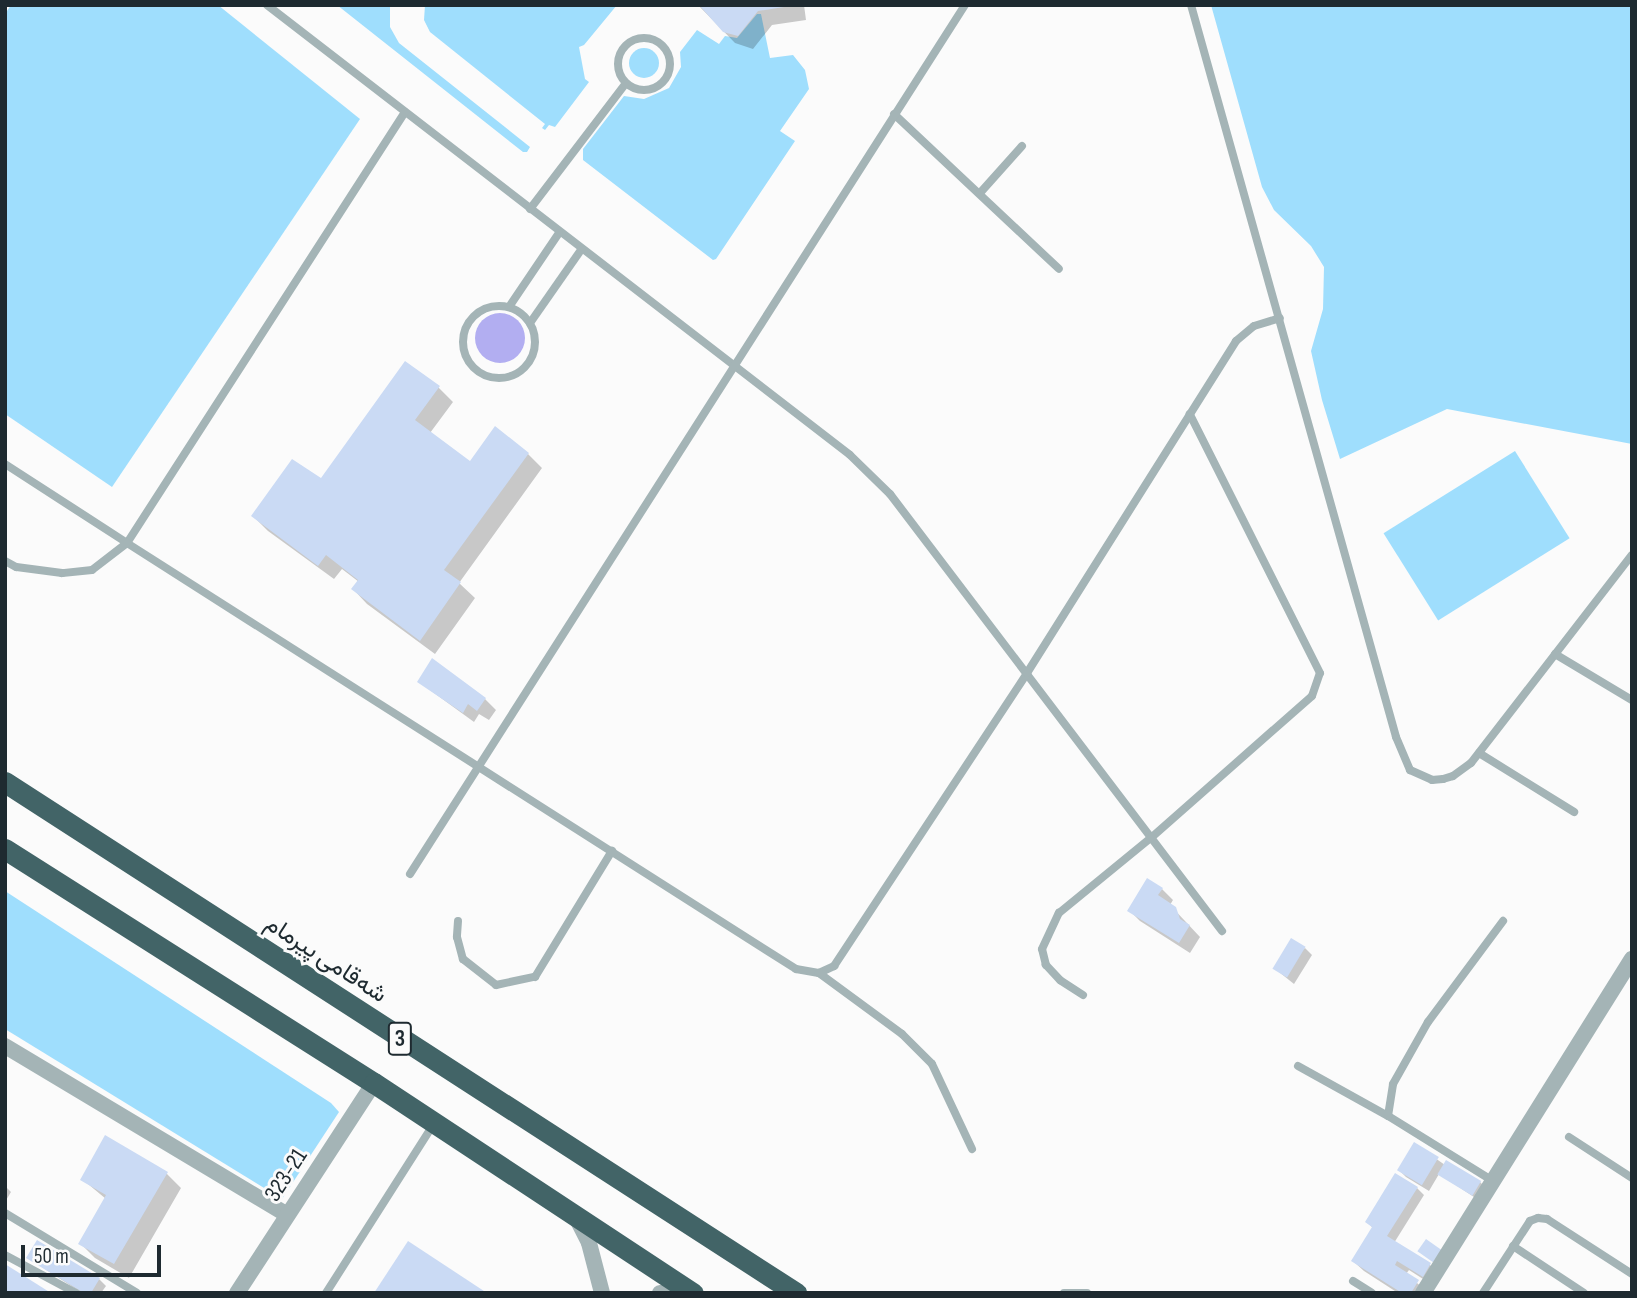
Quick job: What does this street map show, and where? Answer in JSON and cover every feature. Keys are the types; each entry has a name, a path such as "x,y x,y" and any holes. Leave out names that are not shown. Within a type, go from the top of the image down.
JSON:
{"highway":[{"name":"شەقامی پیرمام","path":"5,782 796,1293"},
{"name":"3","path":"5,849 374,1083 692,1292"}],"street":[{"path":"1423,1293 1632,959"},
{"path":"6,1049 288,1215"},
{"name":"323-21","path":"237,1293 374,1083"},
{"path":"576,1217 589,1243 602,1293"},
{"path":"660,1293 692,1292"}],"lane":[{"path":"267,5 849,455 890,494 1223,931"},
{"path":"410,874 965,5"},
{"path":"1191,5 1402,757 1410,770 1432,779 1453,776 1462,771 1479,753 1631,557"},
{"path":"638,38 653,39 666,49 671,65 664,81 649,90 633,88 626,83 618,69 624,46 638,38"},
{"path":"530,209 626,83"},
{"path":"5,561 16,567 62,573 92,570 127,543 405,112"},
{"path":"894,114 1059,269"},
{"path":"980,193 1022,146"},
{"path":"509,307 559,233"},
{"path":"530,323 581,250"},
{"path":"494,306 509,307 530,323 535,342 533,353 519,372 497,377 476,369 464,350 466,327 482,310 494,306"},
{"path":"819,973 834,966 1027,673 1236,341 1254,326 1280,318"},
{"path":"1083,995 1060,980 1046,965 1042,950 1059,913 1152,837 1312,696 1320,673 1190,414"},
{"path":"5,464 796,969 819,973 902,1034 932,1064 972,1149"},
{"path":"1555,654 1632,700"},
{"path":"1479,753 1574,812"},
{"path":"458,921 457,937 463,959 496,985 535,977 612,851"},
{"path":"1388,1116 1393,1084 1428,1022 1503,921"},
{"path":"1298,1066 1388,1116 1493,1181"},
{"path":"326,1293 435,1123"},
{"path":"1569,1137 1632,1178"},
{"path":"5,1213 137,1293"},
{"path":"1487,1291 1530,1221 1547,1219 1632,1273"},
{"path":"1513,1246 1584,1293"},
{"path":"5,1255 76,1293"},
{"path":"1353,1281 1372,1293"},
{"path":"1063,1293 1087,1293"}],"shaded area":[{"path":"11,5 218,5 360,119 112,487 5,414 5,14"},
{"path":"337,5 390,5 390,27 399,43 530,147 527,152 523,152"},
{"path":"425,5 617,5 584,45 579,47 585,79 589,82 555,127 549,125 545,130 542,128 545,124 430,32 424,20"},
{"path":"1211,5 1632,5 1632,444 1447,409 1340,459 1311,351 1323,309 1324,267 1311,246 1274,210 1262,187"},
{"path":"757,14 761,14 770,58 793,55 805,70 809,89 780,131 795,141 713,260 583,160 583,149 624,96 644,99 669,88 681,67 680,52 697,30 719,44 725,36 737,38"},
{"path":"644,48 655,52 659,63 655,74 644,78 633,74 629,63 633,52"},
{"path":"500,313 518,320 525,338 518,356 500,363 482,356 475,338 482,320"},
{"path":"1515,451 1570,538 1438,620 1384,533"},
{"path":"5,891 331,1103 339,1112 282,1199 5,1029"}],"building":[{"path":"699,5 784,7 758,11 738,36 723,32"},
{"path":"405,361 440,386 415,420 470,461 495,426 529,453 444,570 461,582 420,641 351,589 358,580 326,555 318,566 251,516 292,459 321,478"},
{"path":"432,658 486,698 477,711 468,704 463,713 417,682"},
{"path":"1147,878 1163,888 1158,895 1176,907 1180,919 1190,925 1179,943 1127,911"},
{"path":"1291,938 1306,947 1287,978 1272,969"},
{"path":"105,1135 168,1172 114,1264 78,1244 106,1195 80,1180"},
{"path":"1414,1142 1439,1157 1422,1185 1397,1170"},
{"path":"1446,1160 1481,1181 1472,1196 1437,1175"},
{"path":"1395,1173 1418,1187 1387,1236 1431,1263 1423,1277 1397,1261 1395,1265 1419,1280 1411,1293 1402,1293 1351,1261 1372,1227 1365,1222"},
{"path":"1426,1239 1442,1250 1433,1262 1417,1251"},
{"path":"37,1240 100,1278 91,1293 84,1293 26,1258"},
{"path":"408,1241 487,1293 374,1293"},
{"path":"5,1264 51,1293 7,1293"}]}
